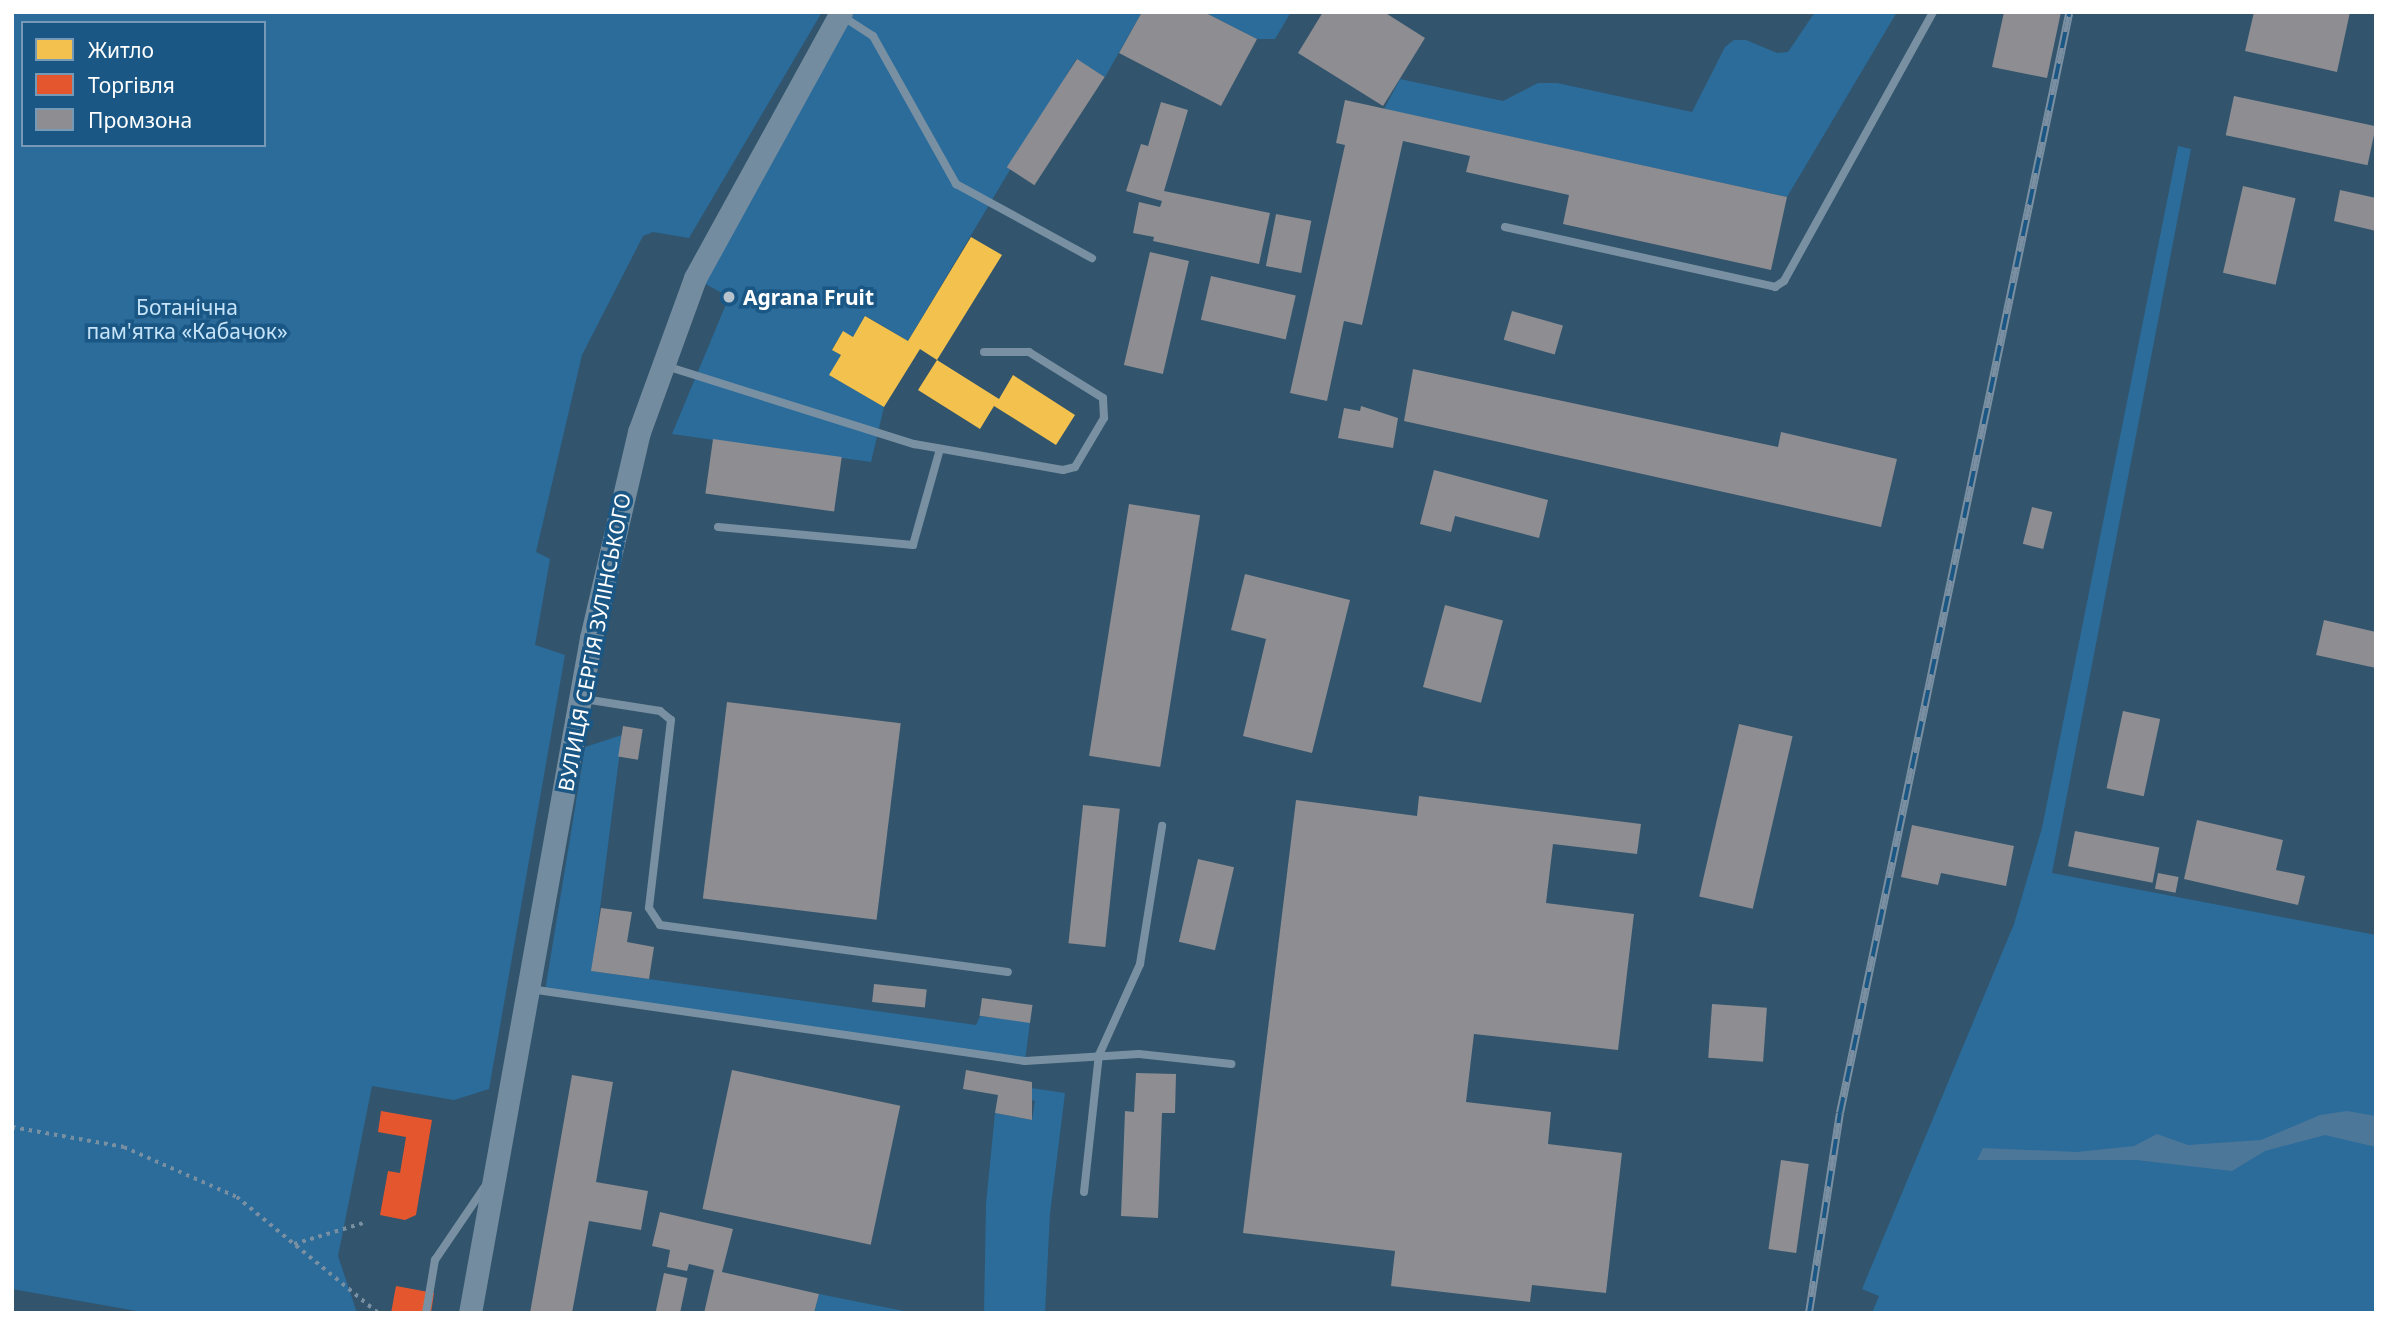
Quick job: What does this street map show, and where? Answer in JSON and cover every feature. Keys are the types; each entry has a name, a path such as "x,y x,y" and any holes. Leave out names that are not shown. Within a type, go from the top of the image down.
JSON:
{"street":[{"name":"ВУЛИЦЯ СЕРГІЯ ЗУЛІНСЬКОГО","path":"470,1313 619,504 660,364 695,278 840,13"}],"lane":[{"path":"1505,227 1775,287 1784,281 1933,12"},
{"path":"840,13 873,36 956,184 1093,258"},
{"path":"660,364 940,449 1063,470 1074,467 1084,457 1104,418 1103,398 1030,352 984,352"},
{"path":"718,527 913,545 940,449"},
{"path":"581,699 660,711 671,720 649,908 660,925 1008,972"},
{"path":"1084,1192 1099,1055 1140,964 1162,826"},
{"path":"530,989 1025,1061 1139,1054 1231,1064"},
{"path":"426,1313 435,1260 499,1165"}],"path":[{"path":"12,1127 124,1147 237,1197 378,1313"},
{"path":"294,1244 363,1223"}],"green space":[{"name":"Ботанічна пам'ятка «Кабачок»","path":"12,12 822,12 689,238 653,232 643,236 582,355 536,552 550,559 535,645 565,655 489,1089 454,1100 372,1086 338,1256 357,1313 148,1313 12,1289"},
{"path":"841,12 1142,12 1105,77 1076,59 908,341 866,316 853,337 843,332 832,349 841,355 830,375 884,407 871,462 672,434 729,297 695,278"},
{"path":"1204,12 1291,12 1275,39 1257,39"},
{"path":"1815,12 1897,12 1787,197 1384,109 1400,79 1503,101 1538,83 1557,83 1692,112 1725,47 1734,40 1746,40 1777,53 1788,52"},
{"path":"2178,146 2191,149 2052,873 2376,935 2376,1135 2353,1139 2376,1147 2376,1313 1872,1313 1879,1296 1862,1289 2014,924 2042,828"},
{"path":"622,735 592,971 976,1025 980,1016 1030,1022 1025,1061 545,991 585,747"},
{"path":"1031,1088 1065,1093 1050,1214 1045,1313 984,1313 986,1204 995,1113 1032,1120 1035,1101 1029,1099"},
{"path":"819,1294 914,1313 814,1313"}],"shaded area":[{"path":"2347,1111 2376,1116 2376,1147 2325,1135 2265,1151 2232,1171 2136,1160 1977,1160 1983,1148 2077,1152 2134,1146 2157,1134 2188,1145 2261,1140 2320,1115"}],"building: Житло":[{"path":"971,237 1002,255 937,360 920,349 884,407 829,375 841,355 832,350 843,331 853,337 865,316 908,341"},
{"path":"937,360 999,399 1013,375 1075,415 1056,445 994,406 980,429 918,390"}],"building: Торгівля":[{"path":"381,1111 432,1120 416,1215 405,1220 380,1215 388,1171 400,1173 406,1137 378,1132"},
{"path":"396,1286 434,1293 431,1313 391,1313"}],"building: Промзона":[{"path":"1142,12 1204,12 1257,39 1221,106 1119,53"},
{"path":"1323,12 1384,12 1425,38 1383,106 1298,53"},
{"path":"2004,12 2061,12 2047,78 1992,67"},
{"path":"2254,12 2350,12 2337,72 2245,51"},
{"path":"1077,59 1105,77 1034,185 1007,167"},
{"path":"2234,96 2376,126 2368,165 2226,135"},
{"path":"1345,100 1787,197 1771,270 1563,224 1569,195 1466,172 1470,156 1403,141 1362,325 1344,321 1327,401 1290,393 1345,145 1336,143"},
{"path":"1161,102 1188,110 1164,191 1270,213 1259,264 1153,241 1154,237 1133,233 1139,202 1160,207 1162,201 1126,191 1141,144 1148,146"},
{"path":"2243,186 2296,198 2276,285 2223,273"},
{"path":"2340,190 2376,198 2376,231 2334,221"},
{"path":"1276,214 1311,221 1301,273 1266,266"},
{"path":"1150,252 1189,261 1163,374 1124,365"},
{"path":"1211,276 1296,296 1286,339 1201,320"},
{"path":"1512,311 1563,326 1555,354 1504,340"},
{"path":"1413,369 1778,447 1781,432 1897,459 1881,527 1404,421"},
{"path":"1361,406 1398,418 1393,448 1338,438 1344,408 1360,411"},
{"path":"713,439 842,457 834,512 705,493"},
{"path":"1434,470 1548,500 1539,538 1455,516 1451,532 1420,524"},
{"path":"1129,504 1200,515 1160,767 1089,756"},
{"path":"2032,507 2052,512 2043,549 2023,544"},
{"path":"1245,574 1350,600 1312,753 1243,736 1266,639 1231,630"},
{"path":"1445,605 1503,621 1481,703 1423,687"},
{"path":"2324,620 2376,632 2376,668 2316,655"},
{"path":"727,702 901,723 877,920 703,899"},
{"path":"2123,711 2160,719 2144,796 2107,788"},
{"path":"1739,724 1793,736 1753,909 1699,896"},
{"path":"623,726 643,729 638,760 618,757"},
{"path":"1419,796 1641,824 1637,854 1553,844 1546,903 1634,914 1618,1050 1474,1034 1466,1102 1551,1112 1548,1144 1622,1153 1606,1293 1532,1285 1530,1302 1391,1286 1395,1251 1243,1233 1296,800 1417,816"},
{"path":"1083,805 1120,809 1105,947 1068,943"},
{"path":"2197,820 2283,840 2276,870 2305,876 2298,905 2184,879"},
{"path":"1912,825 2014,846 2006,886 1941,873 1938,885 1901,877"},
{"path":"2075,831 2159,847 2153,883 2068,866"},
{"path":"1198,859 1234,867 1215,950 1179,942"},
{"path":"2158,873 2179,877 2176,893 2155,889"},
{"path":"601,908 632,912 627,942 654,947 649,979 591,971"},
{"path":"874,984 927,990 925,1007 872,1002"},
{"path":"982,998 1033,1005 1030,1023 979,1016"},
{"path":"1712,1004 1767,1008 1763,1062 1708,1058"},
{"path":"732,1070 900,1106 871,1245 702,1209"},
{"path":"966,1070 1032,1082 1032,1120 995,1113 998,1095 963,1089"},
{"path":"1136,1073 1176,1074 1175,1113 1162,1113 1158,1218 1121,1216 1125,1111 1134,1112"},
{"path":"572,1075 613,1082 596,1182 648,1191 641,1230 589,1221 572,1313 530,1313"},
{"path":"1781,1160 1809,1164 1796,1253 1768,1249"},
{"path":"660,1212 733,1229 722,1272 819,1294 814,1313 704,1313 714,1270 689,1264 687,1271 667,1267 670,1250 652,1246"},
{"path":"664,1273 687,1278 680,1313 655,1313"}],"railway":[{"path":"1809,1313 1840,1113 2069,14"}],"place":[{"name":"Agrana Fruit","path":"729,297"}]}
